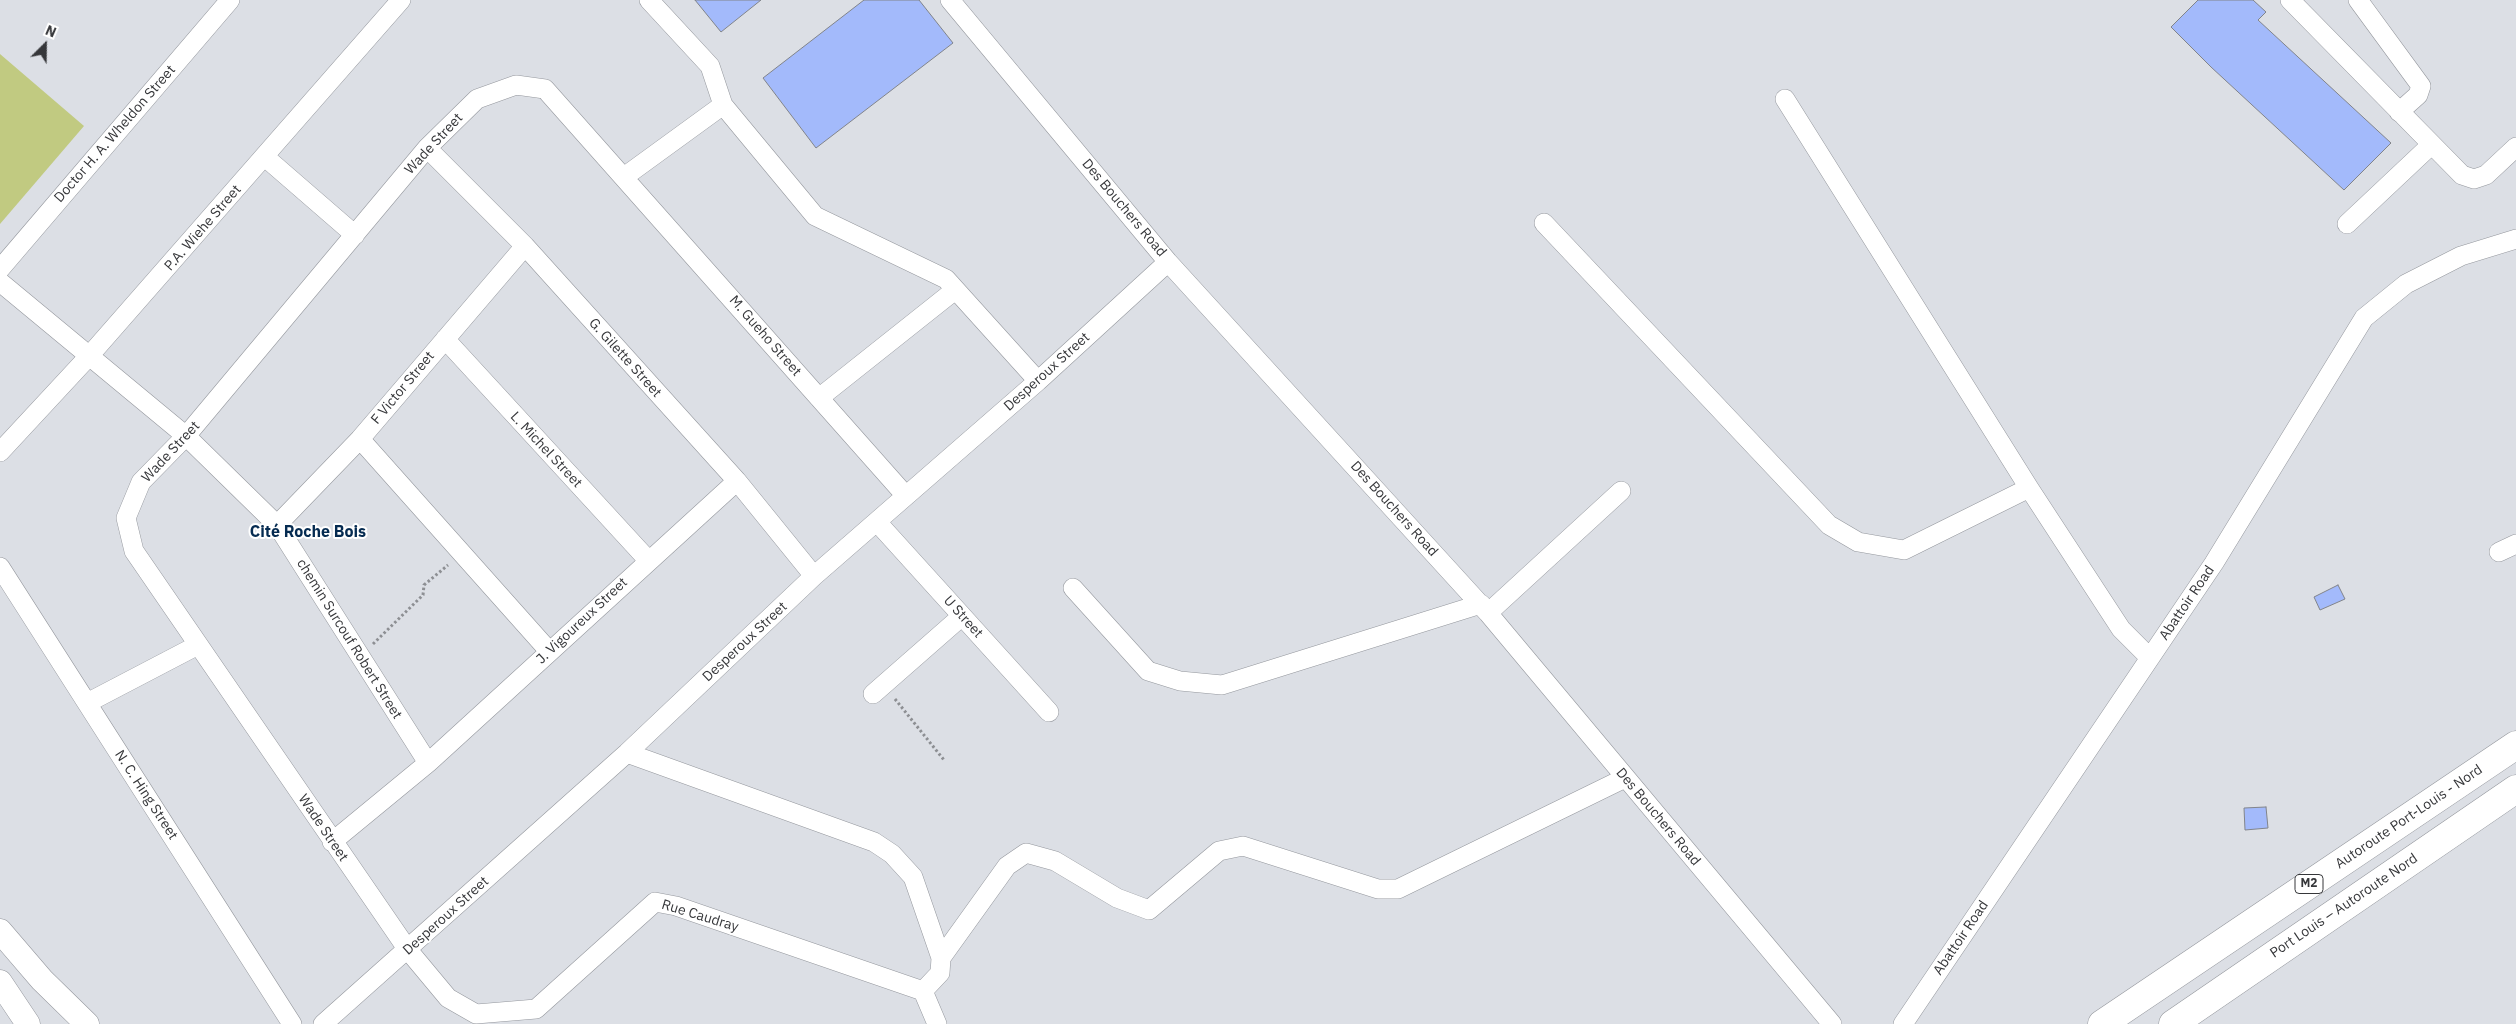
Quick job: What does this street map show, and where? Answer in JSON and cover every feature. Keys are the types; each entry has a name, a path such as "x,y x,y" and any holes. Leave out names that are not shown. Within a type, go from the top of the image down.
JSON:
{"highway":[{"name":"Autoroute Port-Louis - Nord","path":"2102,1024 2516,745"},
{"name":"Port Louis – Autoroute Nord","path":"2173,1024 2516,788"}],"main road":[{"path":"0,930 42,980 87,1024"},
{"path":"0,982 28,1024"}],"street":[{"name":"Doctor H. A. Wheldon Street","path":"0,269 230,0"},
{"name":"P.A. Wiehe Street","path":"0,452 90,355 401,0"},
{"path":"649,0 710,66 723,105 815,216 946,279 1038,381"},
{"name":"Des Bouchers Road","path":"950,0 1168,262 1485,609 1832,1024"},
{"path":"2290,0 2462,175 2474,179 2486,175 2516,147"},
{"path":"2358,0 2420,83 2418,95 2399,112"},
{"name":"Wade Street","path":"408,950 332,842 134,551 126,518 141,482 186,436 427,148 477,99 516,85"},
{"name":"M. Gueho Street","path":"516,85 546,89 906,496"},
{"path":"1785,98 2029,488 2121,629 2150,658"},
{"path":"624,177 723,105"},
{"path":"2347,224 2431,145"},
{"name":"G. Gilette Street","path":"427,148 525,246 736,482 814,576"},
{"path":"265,157 355,235"},
{"path":"1544,223 1829,525 1858,542 1904,550 2029,488"},
{"name":"Abattoir Road","path":"1903,1024 2214,563 2364,318 2406,284 2461,256 2516,239"},
{"name":"F Victor Street","path":"277,525 360,439 525,246"},
{"name":"Desperoux Street","path":"323,1024 627,753 814,576 1038,381 1168,262"},
{"name":"chemin Surcouf Robert Street","path":"0,282 186,436 277,525 428,763"},
{"path":"819,398 955,290"},
{"name":"L. Michel Street","path":"445,339 648,560"},
{"path":"360,439 549,651"},
{"name":"J. Vigoureux Street","path":"332,842 428,763 648,560 736,482"},
{"path":"1073,588 1148,671 1180,681 1222,685 1485,609 1622,491"},
{"name":"U Street","path":"877,522 1049,712"},
{"path":"2499,552 2516,544"},
{"name":"N. C. Hing Street","path":"0,567 292,1024"},
{"path":"878,689 962,616"},
{"path":"87,703 198,645"},
{"path":"627,753 874,842 892,854 913,877 941,958 940,973 922,991 937,1024"},
{"path":"941,958 1007,866 1026,853 1055,861 1118,898 1149,910 1219,852 1243,846 1378,889 1398,889 1626,778"},
{"name":"Rue Caudray","path":"408,950 448,998 476,1014 536,1009 655,902 676,906 922,991"}],"path":[{"path":"361,657 423,595 424,585 462,553"},
{"path":"878,689 944,760"}],"green space":[{"path":"0,54 84,126 0,224"}],"building":[{"path":"695,0 761,0 721,32"},
{"path":"864,0 919,0 953,43 816,148 763,78"},
{"path":"2198,0 2253,0 2266,12 2258,20 2391,143 2344,190 2211,67 2171,27"},
{"path":"2338,585 2345,599 2320,610 2314,597"},
{"path":"2266,807 2268,828 2245,830 2244,808"}],"district":[{"name":"Cité Roche Bois","path":"308,532"}]}
